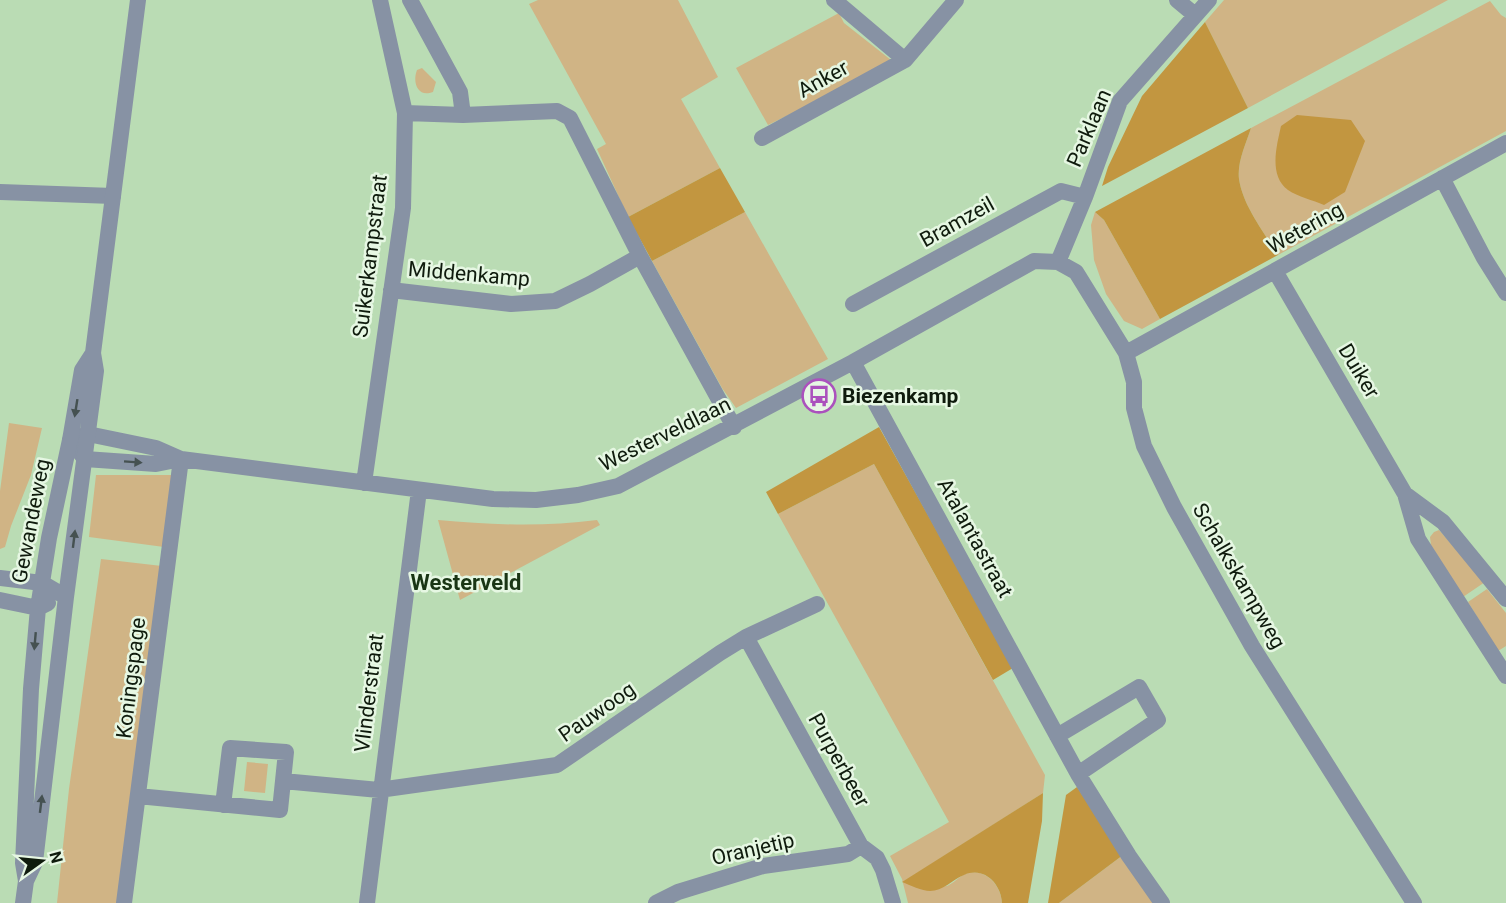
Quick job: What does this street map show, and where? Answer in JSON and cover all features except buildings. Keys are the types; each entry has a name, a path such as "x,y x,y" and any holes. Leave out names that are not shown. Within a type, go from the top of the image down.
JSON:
{"street":[{"name":"Gewandeweg","path":"23,903 26,881 34,862 96,371 93,353 138,0"},
{"name":"Suikerkampstraat","path":"364,483 402,208 405,112 380,0"},
{"path":"410,0 460,92 463,115"},
{"path":"834,0 905,60"},
{"name":"Anker","path":"762,138 905,60 957,0"},
{"path":"1177,0 1195,15"},
{"name":"Parklaan","path":"1058,262 1085,197 1120,101 1209,0"},
{"path":"405,112 463,115 557,111 570,118 640,256 734,427"},
{"name":"Wetering","path":"1126,354 1506,143"},
{"path":"1442,178 1484,258 1506,292"},
{"name":"Bramzeil","path":"853,304 1061,191 1085,197"},
{"path":"0,192 113,196"},
{"name":"Middenkamp","path":"391,290 511,304 555,301 640,256"},
{"name":"Westerveldlaan","path":"88,434 156,448 181,459 419,490 494,499 536,500 579,495 618,486 734,427 1034,261 1058,262"},
{"name":"Schalkskampweg","path":"1058,262 1076,272 1126,354 1134,382 1134,408 1144,446 1174,507 1252,646 1414,903"},
{"name":"Duiker","path":"1275,271 1406,494 1418,539 1506,676"},
{"name":"Gewandeweg","path":"26,881 23,863 31,689 38,608 48,538 70,440 82,370 93,353"},
{"name":"Atalantastraat","path":"853,362 1078,774 1162,903"},
{"path":"85,459 70,440 88,434"},
{"name":"Westerveldlaan","path":"85,459 156,464 181,459"},
{"name":"Koningspage","path":"124,903 181,459"},
{"name":"Vlinderstraat","path":"367,903 419,490"},
{"name":"Duiker","path":"1406,494 1443,522 1506,599"},
{"path":"0,578 42,583 66,597"},
{"path":"0,600 38,608 66,597"},
{"name":"Pauwoog","path":"283,781 380,790 557,765 720,653 746,637 817,604"},
{"name":"Purperbeer","path":"746,637 861,846 877,858 893,903"},
{"path":"1057,736 1139,687 1158,720 1078,774"},
{"path":"138,796 223,805 280,810 286,752 230,748 223,805"},
{"name":"Oranjetip","path":"656,903 678,892 763,866 848,854 861,846"}],"shaded area":[{"path":"538,0 678,0 718,77 681,99 720,168 628,217 597,149 606,144 529,4"},
{"path":"1224,0 1448,0 1248,108 1205,22"},
{"path":"1490,1 1506,18 1506,131 1278,255 1249,209 1241,189 1239,173 1241,160 1251,128"},
{"path":"839,13 844,23 891,60 867,77 768,125 736,68"},
{"path":"1205,22 1248,108 1102,186 1108,167 1142,96"},
{"path":"422,68 436,82 433,92 423,93 416,84 417,70"},
{"path":"1297,115 1351,120 1365,141 1345,192 1324,205 1288,190 1278,176 1276,160 1281,126"},
{"path":"1251,128 1241,160 1239,179 1241,189 1249,209 1278,255 1160,319 1104,220 1095,212"},
{"path":"720,168 745,212 652,261 628,217"},
{"path":"745,212 828,359 736,408 722,388 652,261"},
{"path":"1095,212 1104,220 1160,319 1142,329 1124,321 1106,294 1094,260 1091,225"},
{"path":"9,423 42,428 31,475 5,547 0,549 0,491"},
{"path":"879,427 1013,668 993,680 874,464 778,514 766,492"},
{"path":"874,464 1045,775 1043,793 903,882 947,886 963,875 977,872 990,878 998,889 1002,903 908,903 902,879 890,856 949,822 778,514"},
{"path":"96,475 171,475 173,480 164,547 89,537"},
{"path":"438,520 557,524 597,520 600,525 460,600"},
{"path":"1439,530 1485,582 1463,597 1431,545 1430,537"},
{"path":"101,559 162,566 118,903 57,903 69,789"},
{"path":"1487,589 1506,613 1506,646 1498,651 1468,602"},
{"path":"247,762 268,764 265,793 244,791"},
{"path":"1077,787 1123,855 1059,903 1048,903 1066,795"},
{"path":"1043,793 1042,821 1028,903 1002,903 995,883 985,875 978,873 964,875 935,891 923,890 902,882"},
{"path":"1123,855 1155,903 1059,903"}],"place":[{"name":"Biezenkamp","path":"819,396"}],"district":[{"name":"Westerveld","path":"466,582"}]}
